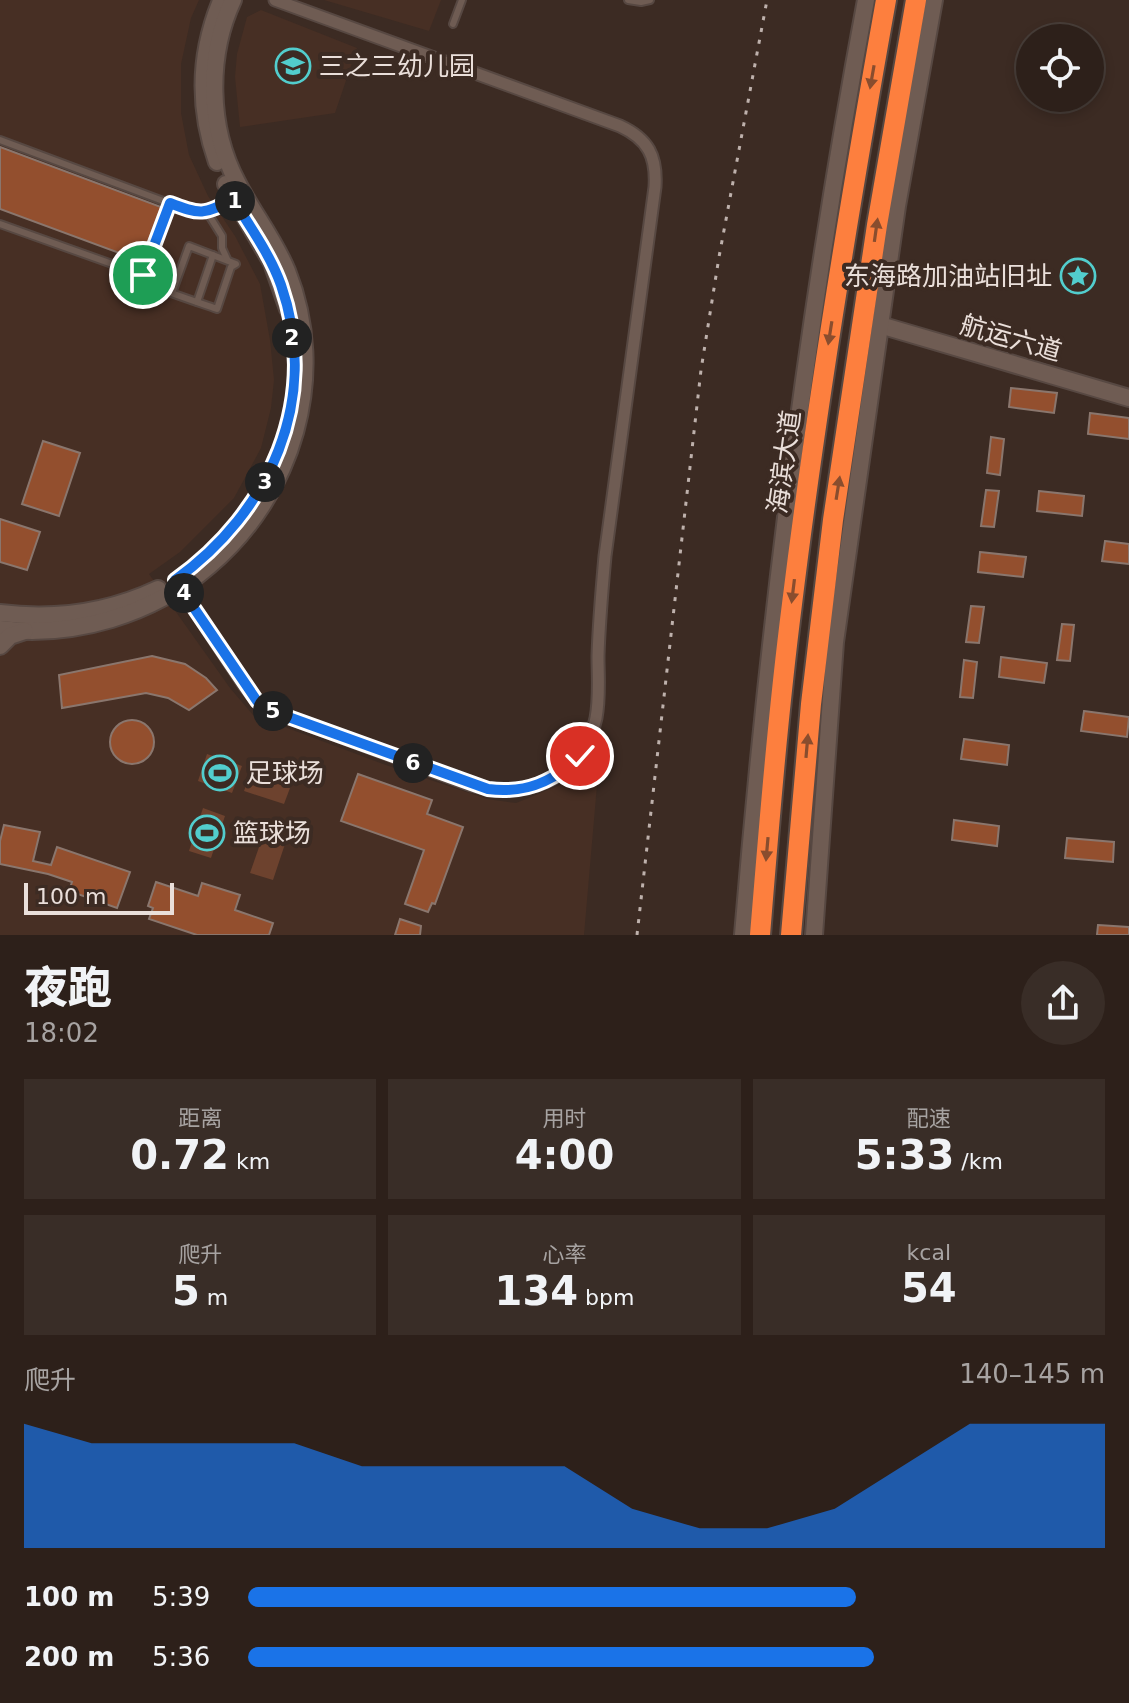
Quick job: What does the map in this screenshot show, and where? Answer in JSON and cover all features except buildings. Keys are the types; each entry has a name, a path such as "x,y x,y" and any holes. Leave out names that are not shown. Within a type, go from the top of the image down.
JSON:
{"highway":[{"name":"海滨大道","path":"760,935 803,512 850,200 886,0"},
{"path":"791,935 811,704 833,520 877,225 916,0"}],"main road":[{"path":"0,621 71,628 110,620 143,608 229,549 266,501 287,459 302,397 304,350 294,292 270,235 238,196 214,154 203,98 208,37 221,0"},
{"path":"233,0 217,55 215,99 224,148 238,196"},
{"path":"743,935 775,598 813,317 866,0"},
{"path":"814,935 835,642 897,206 934,0"},
{"name":"航运六道","path":"880,325 1129,398"},
{"path":"0,646 32,623"}],"street":[{"path":"178,584 245,686 269,710 471,785 502,791 521,790 553,778 566,770 587,745 599,700 599,608 655,187 654,164 647,145 641,137 620,126 275,0"}],"lane":[{"path":"453,24 462,0"},
{"path":"628,0 650,0"},
{"path":"0,140 198,214 238,196"},
{"path":"170,203 143,275 147,284 172,293 197,302 217,309 231,267 236,264 189,246 172,293"},
{"path":"207,212 222,236 222,248 227,259"},
{"path":"0,224 143,275"},
{"path":"197,302 213,255"}],"shaded area":[{"path":"0,0 199,0 191,18 181,64 181,113 189,155 208,196 235,236 260,284 274,380 261,448 234,498 180,552 149,574 230,688 253,715 383,764 487,799 516,803 558,786 584,767 601,739 584,935 0,935"},
{"path":"324,0 441,0 429,31"},
{"name":"三之三幼儿园","path":"261,10 357,48 335,113 240,127 235,77 237,54 247,17"},
{"name":"足球场","path":"207,754 242,766 232,793 198,781"},
{"path":"250,775 290,788 284,804 244,791"},
{"name":"篮球场","path":"203,808 225,816 211,858 189,851"},
{"name":"篮球场","path":"265,830 287,838 273,880 250,873"}],"railway":[{"path":"637,935 701,370 767,0"}],"place":[{"name":"三之三幼儿园","path":"293,66"},
{"name":"东海路加油站旧址","path":"1078,276"},
{"name":"足球场","path":"220,773"},
{"name":"篮球场","path":"207,833"}],"route":[{"path":"143,275 170,203 198,214 212,211 233,199 272,263 287,304 294,358 291,405 275,463 251,506 231,532 175,580 257,701 269,710 488,789 521,790 539,785 566,770 580,756"}]}
